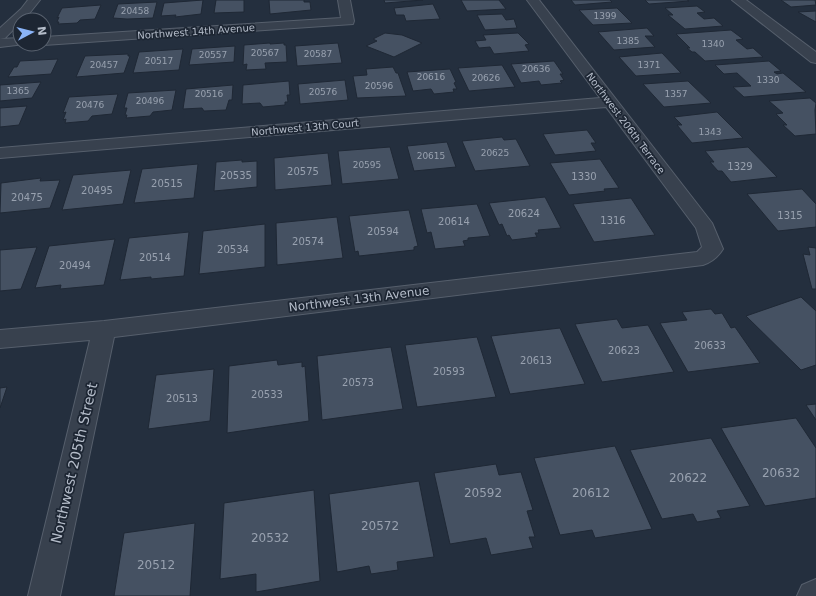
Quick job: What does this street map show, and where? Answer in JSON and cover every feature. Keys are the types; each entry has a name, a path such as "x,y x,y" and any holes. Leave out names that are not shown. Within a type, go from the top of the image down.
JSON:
{"street":[{"path":"0,36 25,12 34,0"},
{"name":"Northwest 14th Avenue","path":"52,40 348,21 344,0"},
{"name":"Northwest 206th Terrace","path":"533,0 705,227 713,249"},
{"path":"738,0 816,59"},
{"path":"0,43 12,42"},
{"name":"Northwest 13th Court","path":"0,153 610,102"},
{"name":"Northwest 13th Avenue","path":"0,339 104,330 703,258 713,249"},
{"name":"Northwest 205th Street","path":"44,596 104,330"}],"building":[{"path":"203,0 201,14 175,17 176,15 161,16 164,3"},
{"path":"216,0 244,0 244,12 214,13"},
{"path":"269,0 304,0 304,2 310,2 311,10 270,14"},
{"path":"384,0 423,0 385,3"},
{"path":"461,0 499,0 506,9 467,11"},
{"path":"571,0 610,0 612,2 575,5"},
{"path":"645,0 687,0 689,1 649,4"},
{"path":"781,0 815,0 816,5 791,7"},
{"path":"157,2 153,18 113,18 118,4"},
{"path":"433,4 440,19 406,21 404,15 396,15 394,8"},
{"path":"101,5 95,19 80,20 77,23 58,24 59,22 57,22 59,17 57,18 62,8"},
{"path":"697,6 705,12 697,13 704,19 714,18 723,26 685,29 668,15 673,15 665,8"},
{"path":"617,8 632,23 593,25 579,10"},
{"path":"816,11 816,22 798,12"},
{"path":"502,14 506,20 514,19 517,28 485,30 477,15"},
{"path":"647,28 654,36 645,36 655,47 614,50 598,32"},
{"path":"731,30 743,39 736,40 747,49 753,48 763,57 705,61 695,52 692,52 687,48 690,48 676,34"},
{"path":"385,33 402,35 422,43 394,57 366,46 377,41 373,39"},
{"path":"518,33 529,44 525,45 529,51 494,54 490,47 479,48 475,41 486,40 483,35"},
{"path":"284,43 284,45 286,45 287,62 265,63 266,69 246,70 247,64 243,65 244,45"},
{"path":"338,43 342,63 297,66 295,46"},
{"path":"235,46 234,62 189,65 192,49"},
{"path":"183,49 179,70 133,73 139,52"},
{"path":"662,53 681,73 636,76 619,57"},
{"path":"128,54 128,56 130,56 124,73 76,77 85,56"},
{"path":"58,59 51,74 8,77 20,61"},
{"path":"554,61 563,74 560,74 564,80 560,81 562,83 541,85 539,81 521,83 511,64"},
{"path":"769,61 781,71 774,72 777,74 783,73 806,92 744,97 733,87 751,86 737,73 724,74 715,65"},
{"path":"502,65 515,87 469,91 458,68"},
{"path":"393,67 396,73 398,73 406,96 357,98 353,76 367,75 366,69"},
{"path":"450,69 456,82 454,83 457,89 453,89 454,92 434,94 431,89 413,91 407,72"},
{"path":"345,80 348,100 300,104 298,84"},
{"path":"289,81 290,95 287,95 288,102 285,102 285,105 263,107 260,103 242,104 243,85"},
{"path":"688,81 711,103 664,107 643,84"},
{"path":"41,82 32,98 0,101 0,85"},
{"path":"233,85 232,100 229,100 226,110 204,111 202,108 183,109 186,89"},
{"path":"176,90 172,110 153,112 150,116 126,118 127,115 125,115 127,108 124,108 128,93"},
{"path":"118,94 112,114 92,116 88,121 65,123 66,119 63,120 66,112 63,113 69,97"},
{"path":"810,98 816,103 816,134 795,136 783,125 787,125 776,114 783,113 769,101"},
{"path":"27,106 19,125 0,127 0,108"},
{"path":"717,112 743,138 692,143 677,125 682,125 674,117"},
{"path":"587,130 596,143 591,143 596,151 555,155 543,134"},
{"path":"502,137 504,140 516,139 530,166 475,171 462,141"},
{"path":"447,142 456,167 414,171 407,146"},
{"path":"390,147 399,179 342,184 338,151"},
{"path":"748,147 777,177 731,182 722,171 718,171 710,162 714,162 705,151"},
{"path":"328,153 332,185 275,190 274,158"},
{"path":"600,159 619,188 569,195 550,163"},
{"path":"242,160 242,162 257,161 257,187 214,191 216,162"},
{"path":"198,164 194,198 134,203 142,169"},
{"path":"131,170 123,204 62,210 73,175"},
{"path":"41,178 40,181 60,180 50,208 0,213 1,183"},
{"path":"802,189 816,204 816,227 778,231 747,194"},
{"path":"545,197 561,228 538,230 539,233 535,233 537,237 512,240 509,235 507,236 502,224 499,225 489,203"},
{"path":"631,198 655,235 594,242 573,204"},
{"path":"477,204 490,236 468,238 468,240 463,241 465,246 435,249 431,232 427,233 421,209"},
{"path":"409,210 418,246 414,247 414,250 359,256 358,251 355,252 349,216"},
{"path":"337,217 343,258 277,265 276,223"},
{"path":"265,224 265,267 199,274 203,231"},
{"path":"189,232 184,276 120,280 129,238"},
{"path":"115,239 104,285 60,289 61,285 35,288 49,246"},
{"path":"37,247 21,289 0,291 0,250"},
{"path":"808,247 816,248 816,289 812,289 803,254 810,255"},
{"path":"801,297 816,311 816,365 801,370 746,316"},
{"path":"711,309 715,314 722,313 731,328 735,327 760,363 688,372 660,323 687,320 682,312"},
{"path":"617,319 622,328 648,325 674,372 602,382 575,324"},
{"path":"560,328 585,384 510,394 491,336"},
{"path":"477,337 496,397 417,407 405,345"},
{"path":"391,347 403,409 322,420 317,356"},
{"path":"277,360 278,365 302,362 302,367 305,366 309,421 227,433 229,366"},
{"path":"214,369 210,421 148,429 156,375"},
{"path":"7,387 0,408 0,388"},
{"path":"816,404 816,420 806,405"},
{"path":"796,418 816,448 816,498 765,506 721,428"},
{"path":"711,438 750,506 717,511 721,518 697,522 693,514 662,519 630,450"},
{"path":"615,446 652,529 595,538 592,530 560,535 534,458"},
{"path":"496,464 499,475 521,472 533,510 527,511 535,537 529,537 533,548 491,555 486,538 450,544 434,473"},
{"path":"419,481 434,557 397,562 398,570 371,574 369,566 337,572 329,494"},
{"path":"314,490 320,581 256,592 256,574 220,579 224,503"},
{"path":"195,523 190,596 114,596 124,533"}]}
